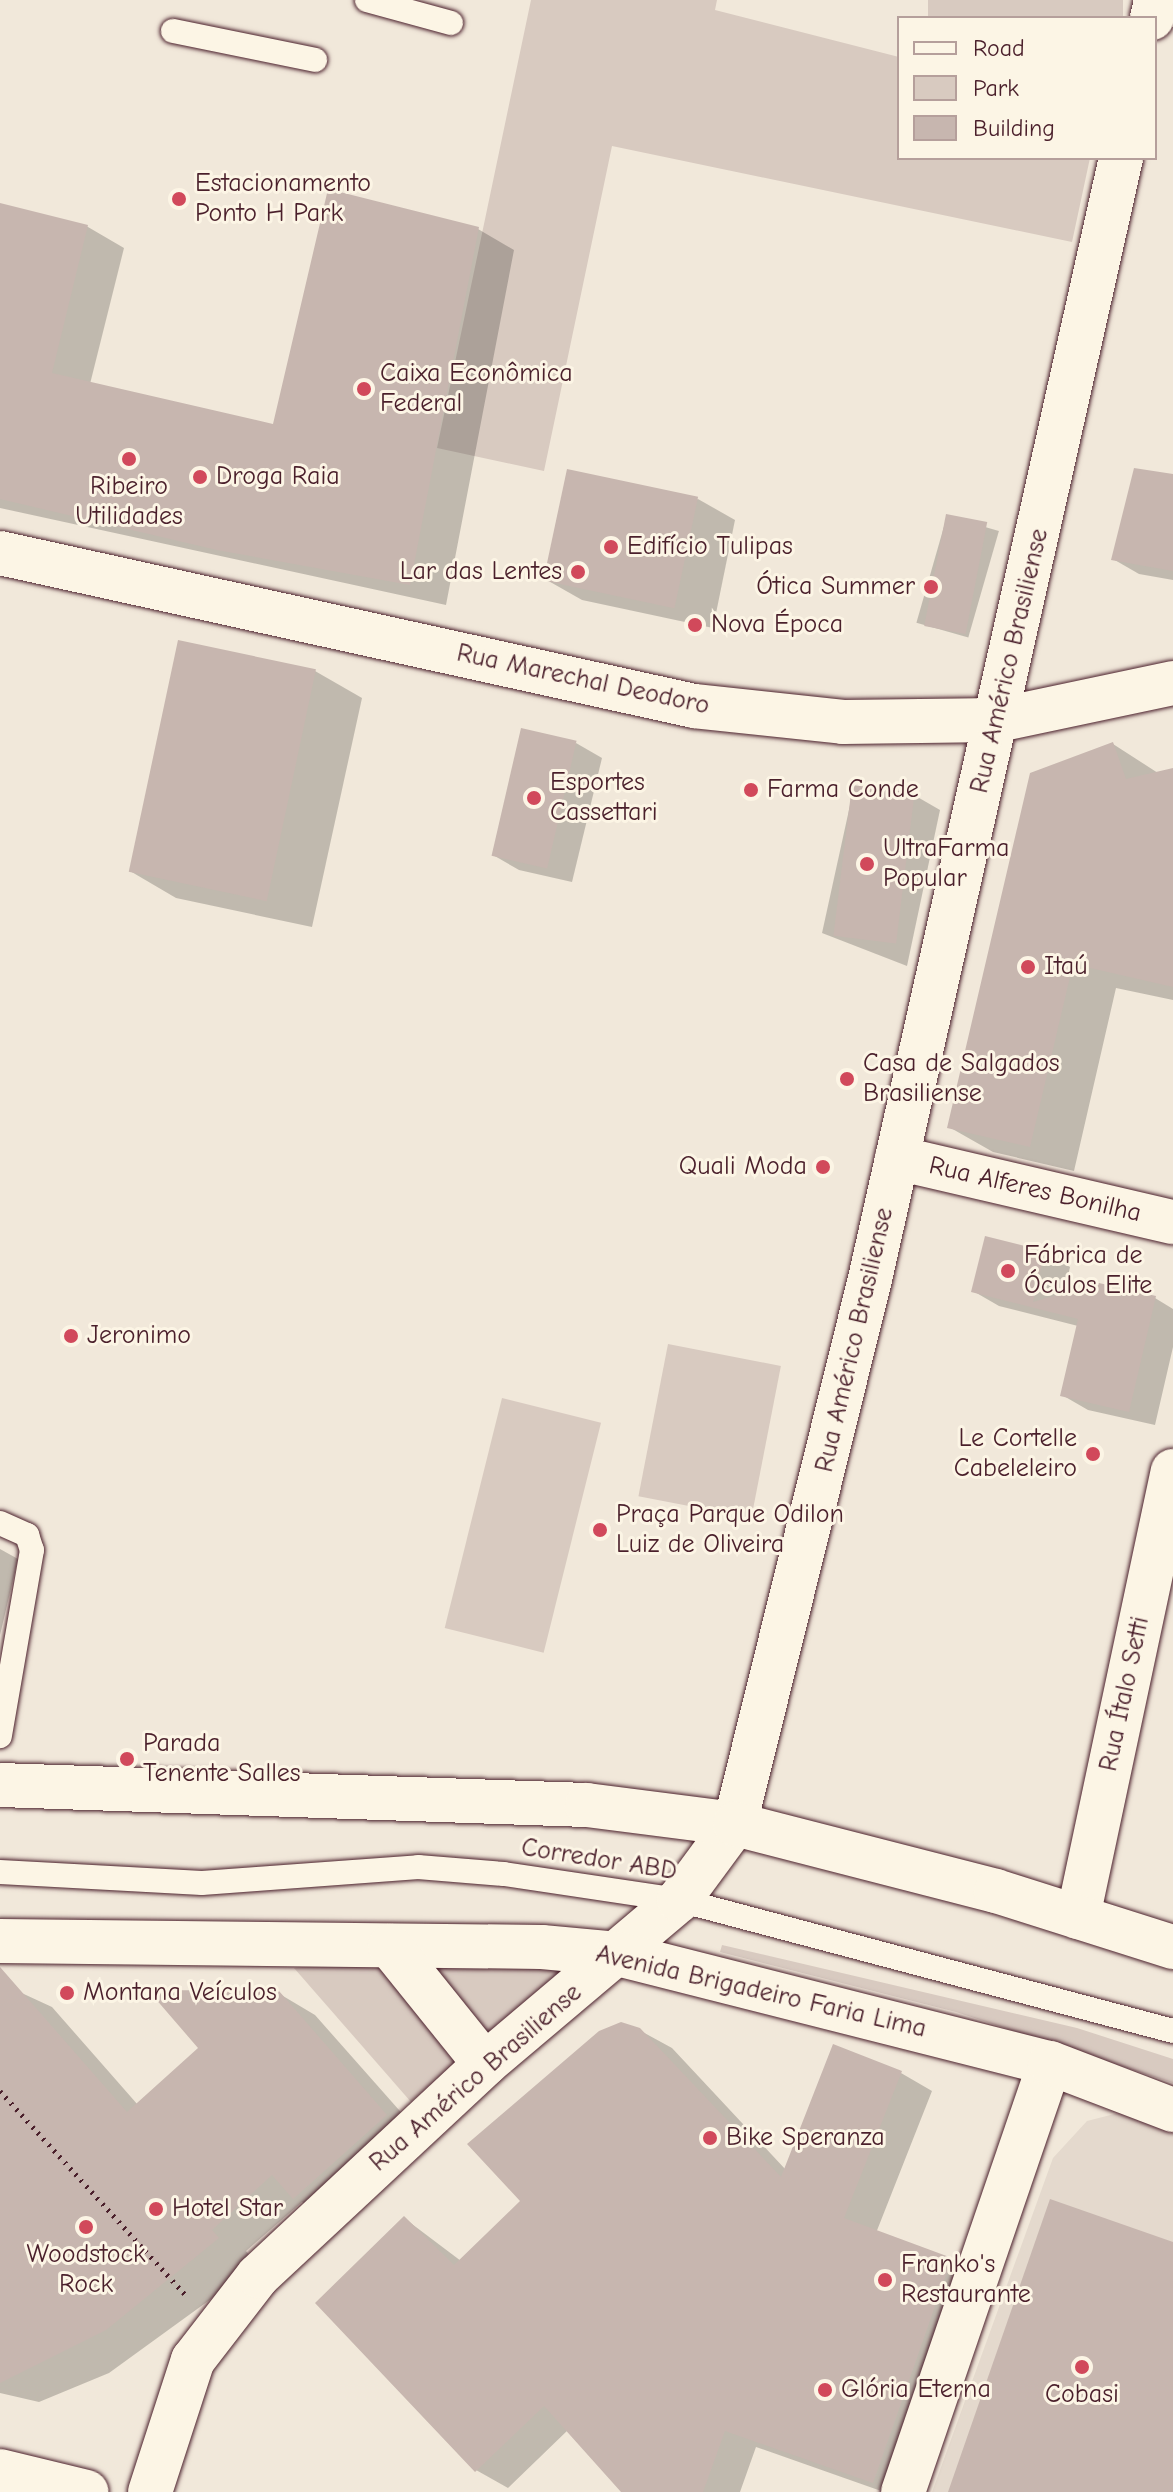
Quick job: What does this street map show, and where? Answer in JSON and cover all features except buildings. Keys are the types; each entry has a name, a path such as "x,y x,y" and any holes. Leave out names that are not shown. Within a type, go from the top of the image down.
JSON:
{"street":[{"name":"Rua Américo Brasiliense","path":"150,2492 193,2360 215,2326 258,2276 485,2064 679,1900 735,1824 897,1158 998,720 1121,160"},
{"name":"Rua Marechal Deodoro","path":"0,553 694,706 843,722 998,720 1173,683"},
{"name":"Rua Alferes Bonilha","path":"897,1158 1173,1222"},
{"name":"Rua Ítalo Setti","path":"1078,1917 1173,1471"},
{"path":"0,1785 587,1805 735,1824 1078,1917 1173,1947"},
{"name":"Avenida Brigadeiro Faria Lima","path":"0,1941 390,1946 618,1954 1050,2063 1173,2110"},
{"path":"390,1946 485,2064"},
{"path":"903,2492 1050,2063"},
{"path":"0,2471 87,2492"}],"lane":[{"path":"367,0 451,23"},
{"path":"173,31 315,60"},
{"path":"0,1523 27,1535 32,1550 0,1736"},
{"name":"Corredor ABD","path":"0,1872 202,1883 418,1867 679,1900 1173,2031"}],"path":[{"path":"0,2091 215,2326"}],"shaded area":[{"name":"Cobasi","path":"1138,2108 1173,2121 1173,2492 932,2492 1053,2158 1087,2121"}],"green space":[{"path":"531,0 717,0 715,10 897,56 897,160 1090,160 1072,242 612,146 544,471 437,448"},
{"path":"928,0 1123,0 1123,16 928,16"},
{"path":"668,1344 781,1366 751,1518 638,1496"},
{"path":"502,1398 601,1423 544,1653 445,1628"},
{"path":"722,1945 1077,2028 1173,2059 1173,2083 956,2012 720,1952"},
{"path":"388,1958 469,2051 411,2102 294,1968"},
{"path":"414,1961 567,1967 478,2041"}],"place":[{"name":"Estacionamento Ponto H Park","path":"179,199"},
{"name":"Caixa Econômica Federal","path":"364,389"},
{"name":"Ribeiro Utilidades","path":"129,459"},
{"name":"Droga Raia","path":"200,477"},
{"name":"Edifício Tulipas","path":"611,547"},
{"name":"Lar das Lentes","path":"578,572"},
{"name":"Ótica Summer","path":"931,587"},
{"name":"Nova Época","path":"695,625"},
{"name":"Farma Conde","path":"751,790"},
{"name":"Esportes Cassettari","path":"534,798"},
{"name":"UltraFarma Popular","path":"867,864"},
{"name":"Itaú","path":"1028,967"},
{"name":"Casa de Salgados Brasiliense","path":"847,1079"},
{"name":"Quali Moda","path":"823,1167"},
{"name":"Fábrica de Óculos Elite","path":"1008,1271"},
{"name":"Jeronimo","path":"71,1336"},
{"name":"Le Cortelle Cabeleleiro","path":"1093,1454"},
{"name":"Praça Parque Odilon Luiz de Oliveira","path":"600,1530"},
{"name":"Parada Tenente Salles","path":"127,1759"},
{"name":"Montana Veículos","path":"67,1993"},
{"name":"Bike Speranza","path":"710,2138"},
{"name":"Hotel Star","path":"156,2209"},
{"name":"Woodstock Rock","path":"86,2227"},
{"name":"Franko's Restaurante","path":"885,2280"},
{"name":"Cobasi","path":"1082,2367"},
{"name":"Glória Eterna","path":"825,2390"}]}
